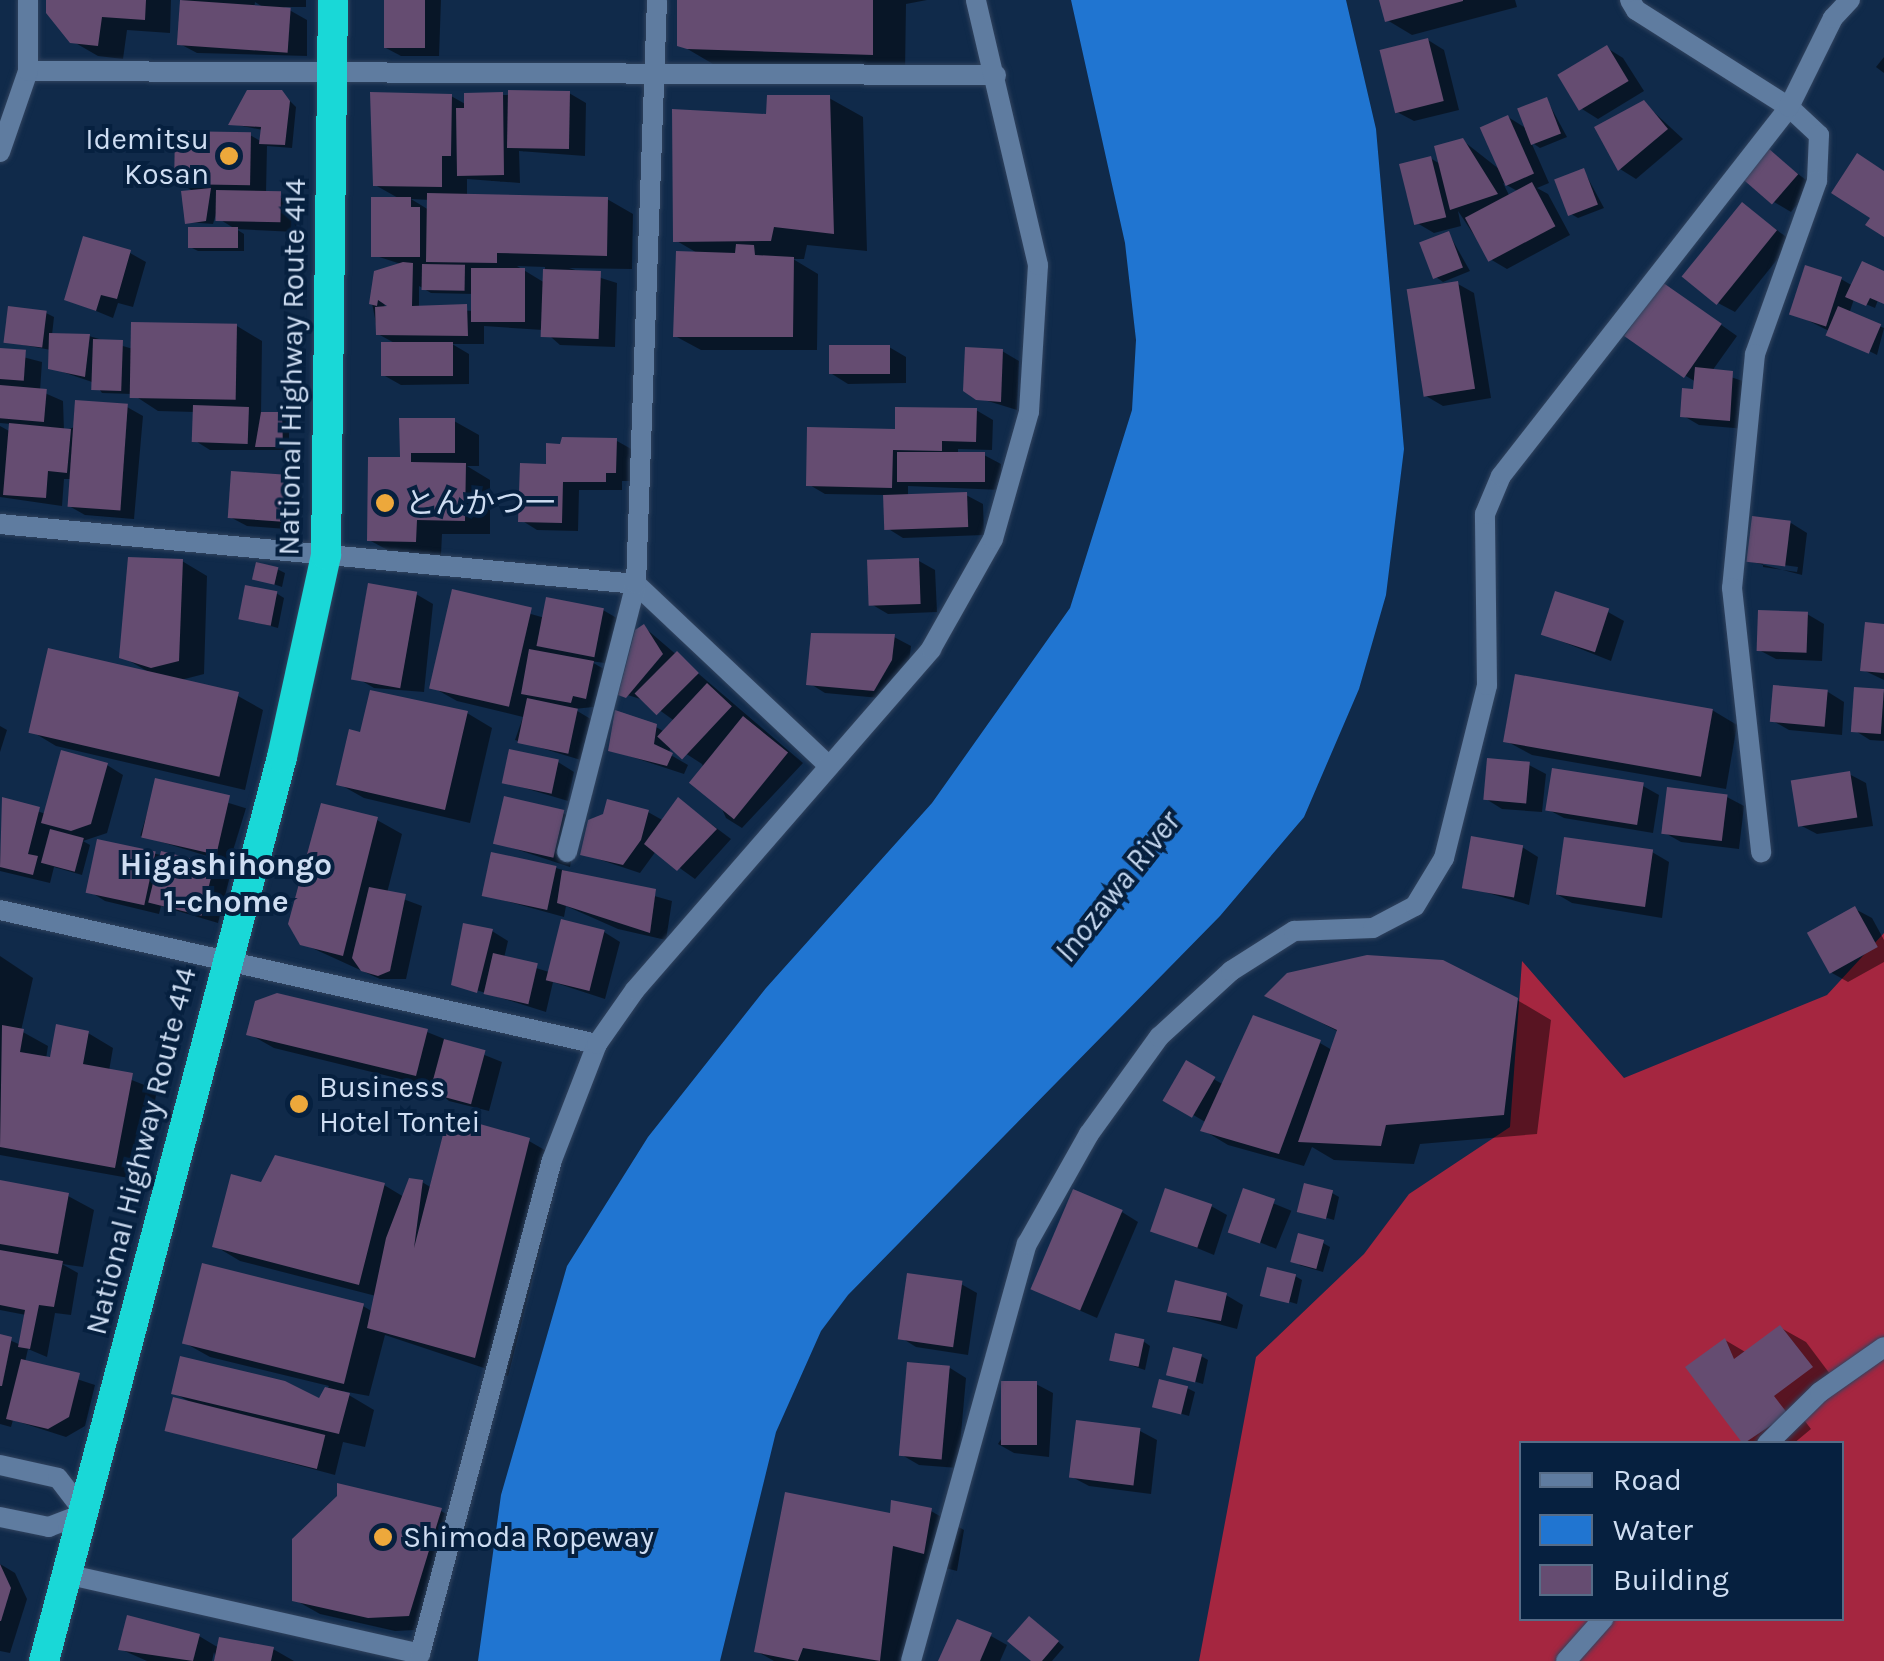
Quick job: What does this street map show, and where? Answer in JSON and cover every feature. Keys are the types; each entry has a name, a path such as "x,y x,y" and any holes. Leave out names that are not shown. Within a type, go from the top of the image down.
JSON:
{"highway":[{"name":"National Highway Route 414","path":"44,1661 70,1575 282,758 326,556 333,0"}],"street":[{"path":"0,152 28,70 28,0"},
{"path":"567,852 636,584 658,75 656,0"},
{"path":"70,1575 420,1654 552,1160 598,1044 828,764 931,649 993,539 1028,412 1038,265 976,0"},
{"path":"1630,0 1636,10 1788,107 1818,135 1816,181 1755,354 1732,588 1761,852"},
{"path":"911,1661 1027,1244 1089,1134 1159,1038 1232,971 1294,931 1373,928 1415,906 1444,858 1487,685 1484,514 1501,476 1788,107 1833,18 1850,0"},
{"path":"28,70 996,75"},
{"path":"0,524 636,584 828,764"},
{"path":"0,910 228,956 598,1044"},
{"path":"1770,1441 1820,1392 1884,1348"},
{"path":"0,1465 58,1478 85,1514 49,1527 0,1517"},
{"path":"1566,1661 1601,1621"}],"shaded area":[{"path":"1884,933 1884,1661 1199,1661 1256,1357 1364,1254 1409,1194 1510,1127 1522,961 1624,1078 1827,995"}],"water":[{"name":"Inozawa River","path":"1071,0 1346,0 1376,129 1404,449 1386,595 1359,689 1304,817 1220,916 848,1295 821,1331 776,1432 720,1661 478,1661 501,1495 567,1266 648,1137 766,988 932,803 1070,608 1132,410 1136,340 1125,243"}],"building":[{"path":"46,0 146,0 145,20 102,17 98,46 70,43 46,13"},
{"path":"180,0 291,8 288,53 177,45"},
{"path":"384,0 425,0 425,48 384,48"},
{"path":"677,0 873,0 873,55 687,49 677,46"},
{"path":"1379,0 1463,0 1463,1 1385,22"},
{"path":"1428,38 1444,101 1395,113 1379,50"},
{"path":"1607,45 1629,81 1579,111 1557,75"},
{"path":"247,90 282,90 290,101 285,145 259,144 261,127 228,125"},
{"path":"508,90 570,91 569,149 507,148"},
{"path":"370,92 452,94 451,156 442,156 442,187 373,186"},
{"path":"503,92 504,175 457,176 456,108 464,108 464,93"},
{"path":"767,95 830,95 834,234 774,227 771,241 673,242 672,109 766,114"},
{"path":"1547,97 1561,133 1531,145 1517,108"},
{"path":"1644,100 1668,129 1618,171 1594,127"},
{"path":"1508,115 1534,173 1506,186 1480,128"},
{"path":"175,131 251,132 250,185 174,184"},
{"path":"1463,138 1498,194 1450,210 1434,146"},
{"path":"1768,148 1798,174 1772,204 1742,178"},
{"path":"1857,153 1884,171 1884,237 1865,225 1870,218 1831,193"},
{"path":"1431,156 1446,217 1414,225 1399,164"},
{"path":"1584,168 1598,204 1568,216 1554,179"},
{"path":"1532,182 1555,226 1488,262 1465,218"},
{"path":"211,188 206,221 185,224 181,191"},
{"path":"216,190 281,191 280,222 215,221"},
{"path":"427,193 608,197 607,256 497,253 497,263 426,262"},
{"path":"371,197 411,197 411,207 420,207 420,257 371,257"},
{"path":"1742,202 1777,230 1717,305 1682,277"},
{"path":"188,227 238,227 238,248 188,248"},
{"path":"1449,231 1463,267 1433,279 1419,242"},
{"path":"83,236 131,250 117,299 101,295 96,311 64,300"},
{"path":"736,244 754,245 755,255 794,257 793,337 673,337 676,251 735,253"},
{"path":"1862,261 1884,271 1884,304 1870,298 1866,306 1845,297"},
{"path":"413,263 412,306 467,304 468,336 376,335 375,307 387,306 378,300 377,306 369,304 374,271"},
{"path":"422,264 465,265 465,291 422,290"},
{"path":"1805,265 1842,277 1826,327 1789,314"},
{"path":"471,268 525,268 525,322 471,322"},
{"path":"543,269 601,271 599,339 541,337"},
{"path":"1458,281 1475,389 1424,397 1407,289"},
{"path":"1662,282 1722,324 1684,378 1624,336"},
{"path":"8,306 47,311 42,347 3,343"},
{"path":"1838,306 1881,324 1869,354 1825,335"},
{"path":"131,322 237,324 236,400 130,398"},
{"path":"49,333 90,334 85,377 48,369"},
{"path":"93,339 123,340 121,391 91,390"},
{"path":"381,342 453,342 453,376 381,376"},
{"path":"829,345 890,345 890,374 829,374"},
{"path":"965,347 1003,349 1001,402 976,400 963,391"},
{"path":"0,348 26,350 24,381 0,379"},
{"path":"1695,367 1733,371 1730,421 1680,417 1682,388 1693,389"},
{"path":"0,385 47,389 44,422 0,418"},
{"path":"75,400 128,404 120,510 68,507"},
{"path":"193,405 249,407 248,444 192,442"},
{"path":"895,407 977,408 976,442 942,441 942,451 893,450 892,488 806,486 807,427 895,429"},
{"path":"261,412 282,412 283,447 255,447"},
{"path":"399,418 455,418 455,453 411,453 411,462 466,463 465,521 417,520 416,542 367,541 368,457 400,457"},
{"path":"9,423 71,429 67,473 48,471 46,498 3,495"},
{"path":"562,437 617,438 616,473 606,473 606,482 563,482 562,523 518,522 520,463 546,464 546,443 560,444"},
{"path":"897,452 985,452 985,482 897,482"},
{"path":"231,471 286,475 283,522 228,518"},
{"path":"967,492 968,527 884,530 883,495"},
{"path":"1752,516 1791,521 1785,566 1746,562"},
{"path":"128,557 183,559 179,661 151,668 119,658"},
{"path":"919,558 921,604 869,606 867,560"},
{"path":"256,562 278,567 274,585 252,580"},
{"path":"368,583 417,592 400,688 351,680"},
{"path":"245,585 277,591 271,626 238,619"},
{"path":"452,589 532,607 509,707 429,688"},
{"path":"1555,591 1609,609 1595,652 1541,635"},
{"path":"546,597 604,608 594,657 536,646"},
{"path":"1758,610 1808,612 1807,653 1757,651"},
{"path":"1865,622 1884,624 1884,673 1860,671"},
{"path":"644,624 663,654 626,698 618,695 635,630"},
{"path":"811,633 895,634 892,660 874,691 806,685"},
{"path":"48,648 239,692 219,777 28,733"},
{"path":"529,649 594,661 586,699 573,696 571,703 521,694"},
{"path":"677,651 699,673 656,715 635,693"},
{"path":"1515,674 1713,709 1701,777 1503,742"},
{"path":"707,683 732,706 682,760 657,736"},
{"path":"1773,685 1828,690 1825,727 1770,722"},
{"path":"1854,687 1884,689 1881,734 1851,732"},
{"path":"370,690 468,711 445,810 336,785 349,729 360,732"},
{"path":"527,698 578,709 568,754 517,743"},
{"path":"615,710 657,724 654,744 673,753 667,766 608,751"},
{"path":"743,716 788,753 734,819 689,783"},
{"path":"509,749 559,760 552,794 502,783"},
{"path":"61,750 108,763 91,824 71,831 41,823"},
{"path":"1487,758 1530,762 1526,804 1483,800"},
{"path":"1552,768 1644,783 1637,825 1545,810"},
{"path":"1850,771 1857,817 1798,827 1791,780"},
{"path":"155,778 230,795 216,855 141,837"},
{"path":"1667,787 1728,794 1722,841 1661,834"},
{"path":"504,796 564,810 553,858 493,844"},
{"path":"2,797 40,807 28,854 38,856 33,875 0,867"},
{"path":"678,797 717,829 677,871 644,844"},
{"path":"607,799 649,810 641,840 623,865 580,855 588,820 603,814"},
{"path":"321,803 378,817 343,956 300,945 288,924"},
{"path":"50,829 84,838 75,872 41,863"},
{"path":"1471,836 1523,845 1514,897 1462,888"},
{"path":"1564,837 1653,850 1645,907 1556,894"},
{"path":"97,839 156,851 144,905 86,893"},
{"path":"161,851 214,864 202,916 148,902"},
{"path":"491,852 557,866 547,910 482,896"},
{"path":"562,870 656,889 650,933 557,903"},
{"path":"369,887 406,894 390,971 378,976 361,971 352,958"},
{"path":"1855,906 1878,947 1830,974 1807,933"},
{"path":"561,919 605,930 589,991 546,980"},
{"path":"463,923 493,929 477,993 451,985"},
{"path":"493,953 538,963 528,1004 484,994"},
{"path":"1367,955 1443,960 1518,998 1504,1115 1386,1125 1381,1146 1298,1142 1337,1030 1264,996 1287,973"},
{"path":"277,993 428,1029 416,1076 246,1035 255,1001"},
{"path":"1253,1015 1321,1040 1279,1154 1200,1131"},
{"path":"56,1024 89,1031 83,1064 133,1073 115,1168 0,1147 2,1025 24,1029 20,1052 50,1057"},
{"path":"444,1039 486,1050 471,1104 430,1093"},
{"path":"1186,1060 1215,1077 1192,1118 1162,1101"},
{"path":"448,1115 530,1138 475,1358 367,1328 386,1238 409,1178 423,1180 414,1248"},
{"path":"275,1155 385,1183 359,1285 212,1247 231,1174 261,1182"},
{"path":"0,1180 69,1193 58,1254 0,1244"},
{"path":"1304,1183 1333,1190 1326,1219 1297,1212"},
{"path":"1165,1188 1212,1204 1197,1248 1150,1231"},
{"path":"1243,1188 1275,1199 1260,1244 1228,1232"},
{"path":"1073,1189 1123,1210 1080,1310 1030,1289"},
{"path":"1298,1233 1324,1240 1316,1269 1290,1262"},
{"path":"0,1250 63,1261 54,1307 39,1305 30,1349 18,1347 25,1310 0,1305"},
{"path":"202,1263 364,1303 344,1384 182,1344"},
{"path":"1267,1267 1296,1274 1289,1303 1260,1296"},
{"path":"907,1273 962,1281 953,1347 898,1339"},
{"path":"1175,1280 1227,1293 1221,1321 1167,1312"},
{"path":"1780,1325 1813,1367 1774,1396 1788,1414 1748,1441 1741,1441 1685,1367 1725,1338 1734,1359"},
{"path":"1115,1333 1144,1339 1139,1367 1109,1360"},
{"path":"0,1334 12,1337 2,1386 0,1386"},
{"path":"1173,1347 1202,1354 1195,1382 1166,1375"},
{"path":"180,1356 285,1381 319,1398 325,1387 350,1393 339,1434 171,1394"},
{"path":"21,1359 80,1373 69,1417 48,1429 6,1419"},
{"path":"907,1362 950,1366 942,1459 899,1456"},
{"path":"1159,1379 1188,1386 1181,1414 1152,1407"},
{"path":"1001,1381 1037,1381 1037,1445 1001,1445"},
{"path":"173,1397 325,1435 317,1469 165,1431"},
{"path":"1076,1420 1141,1428 1133,1485 1069,1478"},
{"name":"Shimoda Ropeway","path":"337,1483 442,1508 409,1616 368,1618 292,1601 292,1539 337,1496"},
{"path":"785,1492 890,1513 891,1500 932,1508 924,1554 893,1546 880,1661 803,1648 798,1661 754,1652"},
{"path":"0,1564 11,1588 1,1621 0,1621"},
{"path":"127,1615 200,1634 193,1661 118,1650"},
{"path":"1029,1616 1059,1641 1042,1661 1031,1661 1007,1641"},
{"path":"957,1619 992,1633 980,1661 938,1661"},
{"path":"219,1637 274,1647 271,1661 214,1661"}],"place":[{"name":"Idemitsu Kosan","path":"229,156"},
{"name":"とんかつ一","path":"385,503"},
{"name":"Business Hotel Tontei","path":"299,1104"},
{"name":"Shimoda Ropeway","path":"383,1537"}],"district":[{"name":"Higashihongo 1-chome","path":"226,884"}]}
